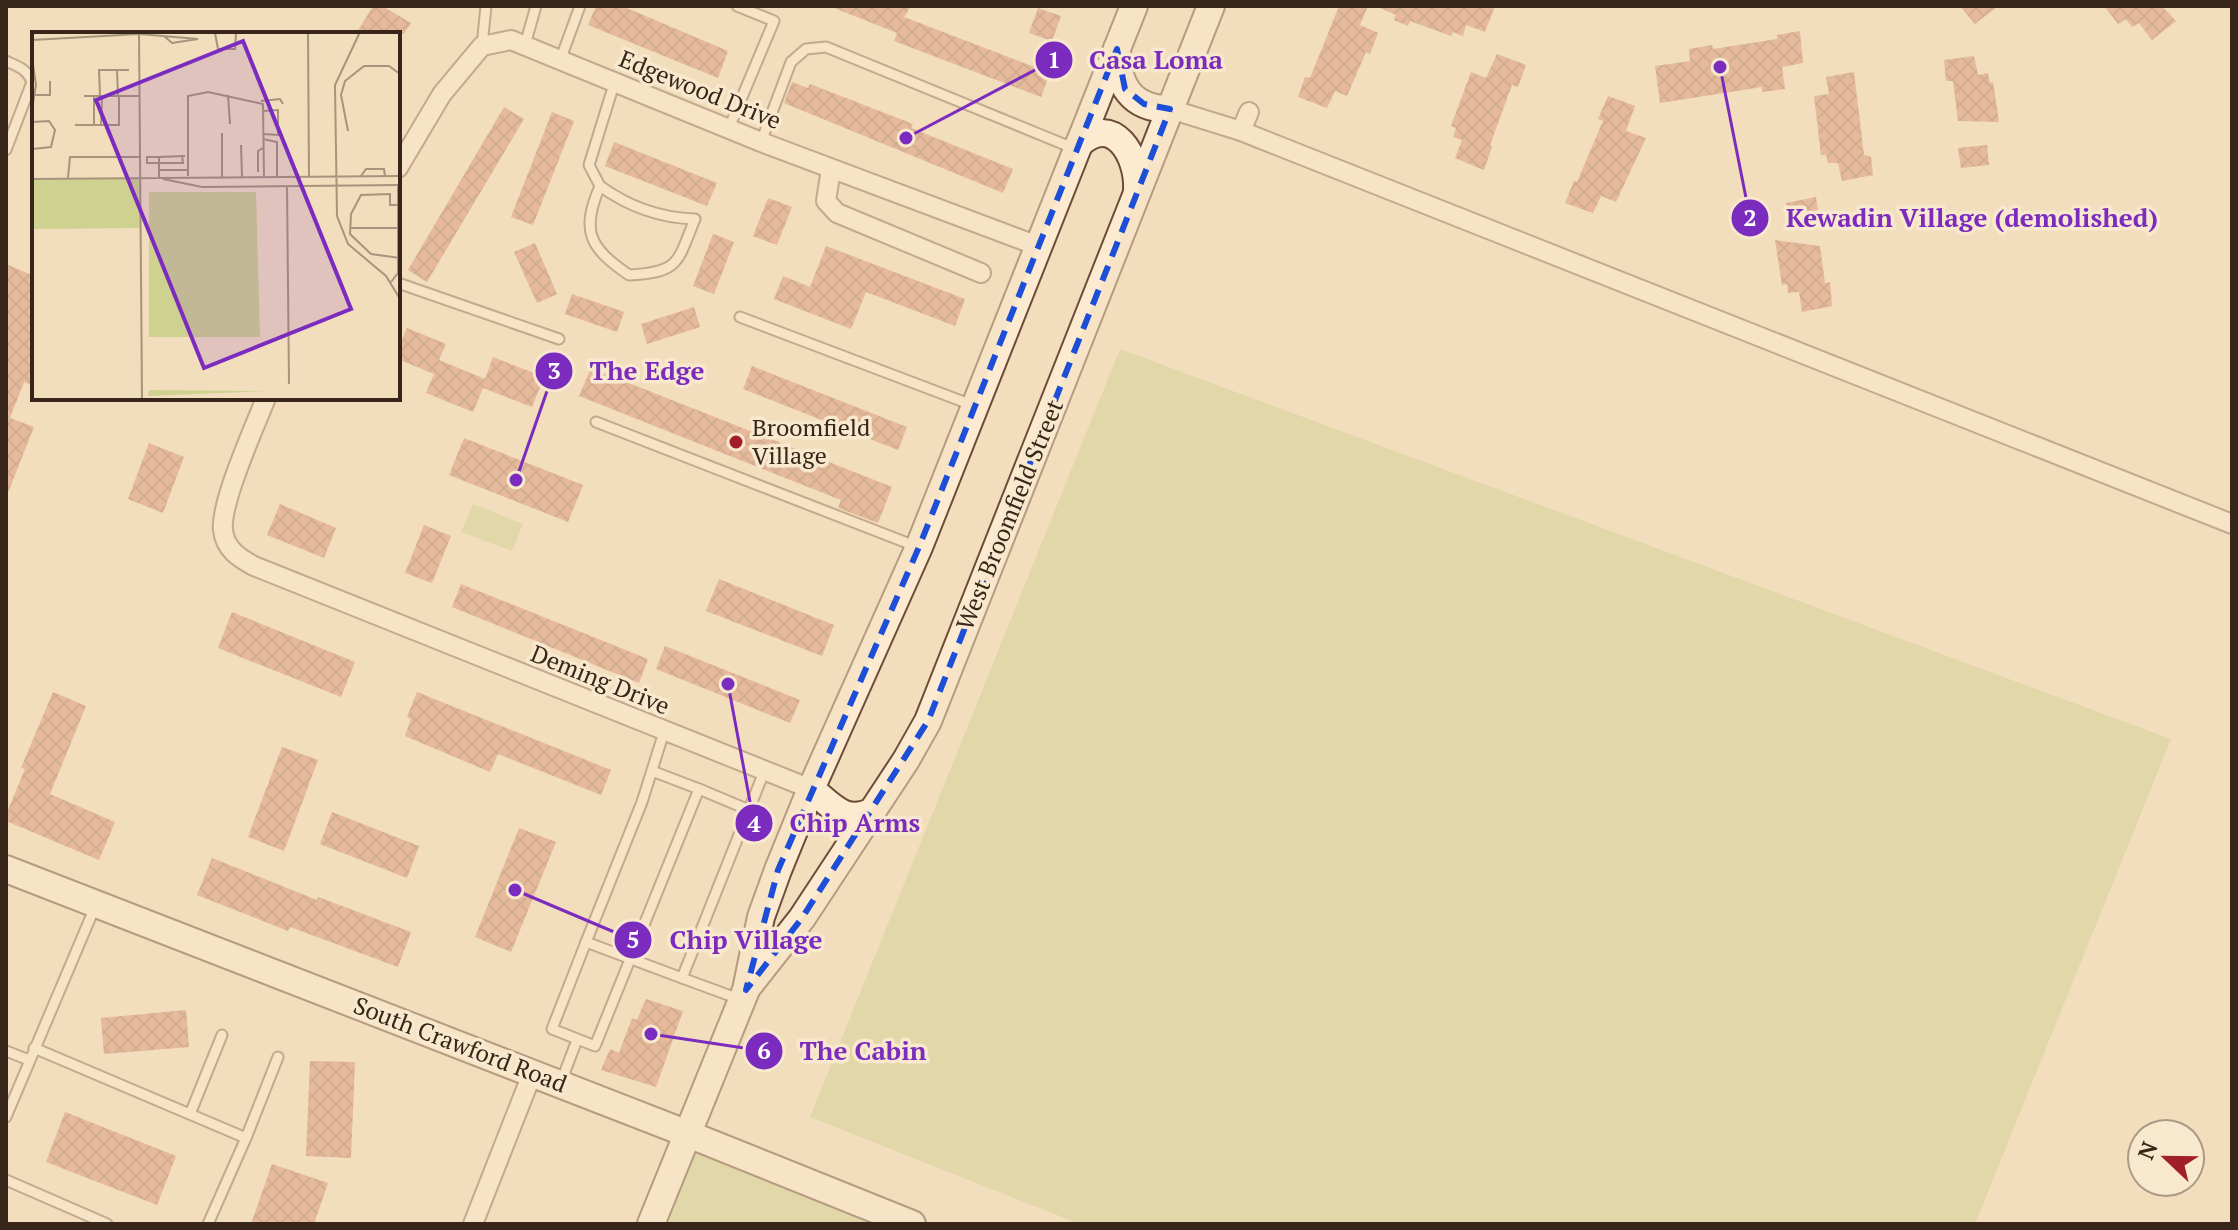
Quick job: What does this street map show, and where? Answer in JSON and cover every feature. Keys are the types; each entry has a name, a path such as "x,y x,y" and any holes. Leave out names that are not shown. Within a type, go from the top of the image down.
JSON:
{"main road":[{"name":"West Broomfield Street","path":"651,1224 744,995 766,900 811,789 919,547 1134,6"},
{"name":"West Broomfield Street","path":"744,995 793,930 873,811 932,712 1211,6"},
{"path":"1117,49 1119,75 1125,89 1144,104 1170,109"},
{"path":"1078,147 1088,137 1104,133 1125,144 1137,169 1137,193"},
{"path":"811,789 844,816 858,818 873,811"},
{"name":"South Crawford Road","path":"6,869 912,1224"}],"street":[{"name":"Edgewood Drive","path":"482,46 511,40 525,45 761,142 1038,246"},
{"path":"400,165 442,94 482,46"},
{"path":"1170,109 1241,131 2232,524"},
{"path":"1241,131 1249,112"},
{"path":"831,169 826,201 837,213 981,273"},
{"name":"Deming Drive","path":"265,400 224,511 223,532 234,555 254,566 811,789"},
{"path":"473,1224 532,1074"}],"lane":[{"path":"482,46 486,6"},
{"path":"525,45 536,6"},
{"path":"561,58 580,6"},
{"path":"729,128 774,21 737,6"},
{"path":"761,142 791,62 806,49 826,47 1078,147"},
{"path":"6,61 23,68 32,82 6,150"},
{"path":"600,186 591,207 589,232 601,252 629,275 665,271 677,262 695,219 666,218 618,199 600,186 589,165 615,81"},
{"path":"400,284 559,339"},
{"path":"740,317 975,406"},
{"path":"596,422 919,547"},
{"path":"664,732 652,771 552,1029 595,1046 699,789"},
{"path":"652,771 749,810"},
{"path":"682,978 764,772"},
{"path":"6,1117 96,904"},
{"path":"586,942 682,978 744,995"},
{"path":"190,1114 222,1035"},
{"path":"560,1084 577,1040"},
{"path":"34,1048 246,1138"},
{"path":"6,1051 29,1060"},
{"path":"208,1224 278,1057"},
{"path":"6,1180 107,1224"}],"highlighted area":[{"path":"1117,49 1125,89 1144,104 1170,109 1137,193 928,721 802,918 746,990 778,870 919,547"}],"green space":[{"path":"1120,349 2171,739 1975,1224 1080,1224 810,1117"},
{"path":"473,504 523,524 512,551 461,532"},
{"path":"694,1134 914,1224 658,1224"}],"building":[{"path":"373,6 382,6 411,23 404,34 357,32"},
{"path":"596,6 622,6 728,51 718,78 588,25"},
{"path":"911,6 904,17 1050,73 1041,97 894,41 897,33 832,7"},
{"path":"1339,6 1368,6 1360,25 1378,33 1347,96 1335,91 1327,108 1298,97 1305,77 1310,78"},
{"path":"1376,6 1495,6 1485,32 1466,25 1463,36 1453,32 1451,36 1410,21 1408,26 1394,20 1396,15"},
{"path":"1960,6 1998,6 1975,24"},
{"path":"2104,6 2162,6 2176,21 2152,40 2139,23 2132,27 2126,19 2118,24"},
{"path":"1038,8 1061,16 1052,41 1029,33"},
{"path":"1800,31 1803,63 1782,67 1785,89 1762,92 1762,87 1660,103 1655,66 1690,61 1689,49 1712,45 1713,49 1777,39 1777,35"},
{"path":"1497,54 1526,65 1518,87 1512,85 1484,170 1455,158 1462,140 1453,137 1456,128 1451,126 1471,72 1486,78"},
{"path":"1974,56 1978,75 1988,73 1990,83 1993,82 1999,122 1958,121 1953,81 1946,81 1944,60"},
{"path":"1854,72 1864,155 1871,157 1873,175 1842,181 1838,163 1828,163 1826,155 1821,155 1814,96 1829,94 1826,77"},
{"path":"792,82 808,88 810,84 913,124 911,128 1013,169 1003,193 784,103"},
{"path":"1608,96 1635,106 1626,131 1646,138 1616,202 1601,196 1593,213 1565,203 1603,121 1598,119"},
{"path":"504,107 524,119 427,282 408,270"},
{"path":"552,112 574,121 533,225 511,217"},
{"path":"614,142 717,183 707,206 605,166"},
{"path":"1987,145 1989,165 1961,168 1958,148"},
{"path":"1816,197 1819,218 1789,224 1786,203"},
{"path":"768,198 792,207 777,245 753,236"},
{"path":"713,234 734,242 714,294 693,286"},
{"path":"1775,240 1820,246 1825,283 1830,282 1832,306 1802,312 1799,292 1788,293 1787,284 1782,285"},
{"path":"535,243 557,294 537,303 514,252"},
{"path":"826,246 965,299 955,326 866,292 851,329 774,299 783,276 810,287"},
{"path":"6,264 32,275 32,385 24,382 10,418 34,427 7,495"},
{"path":"572,294 624,312 617,332 565,314"},
{"path":"694,307 700,327 647,344 641,324"},
{"path":"407,328 446,344 439,360 485,379 493,357 544,377 532,407 483,388 473,412 426,393 434,374 400,360 400,345"},
{"path":"752,366 907,427 898,450 743,389"},
{"name":"Broomfield Village","path":"591,368 892,487 878,523 838,508 841,500 579,396"},
{"path":"464,438 583,485 568,522 449,475"},
{"path":"149,443 184,457 163,513 128,499"},
{"path":"280,504 336,528 324,558 267,535"},
{"path":"424,525 451,536 432,583 405,573"},
{"path":"719,579 834,625 822,656 706,611"},
{"path":"461,584 648,659 639,683 452,607"},
{"path":"232,612 355,662 341,697 218,648"},
{"path":"665,646 800,700 790,723 656,669"},
{"path":"53,692 86,706 50,794 115,822 99,860 6,821 25,769 21,768"},
{"path":"417,692 611,770 601,795 498,754 490,772 405,736 411,719 407,717"},
{"path":"282,747 318,760 284,851 248,837"},
{"path":"332,812 419,846 407,878 320,844"},
{"path":"519,828 556,842 511,952 475,937"},
{"path":"212,858 317,900 318,897 411,932 398,967 290,927 288,931 197,895"},
{"path":"646,999 683,1011 656,1087 601,1070 610,1049 619,1053 632,1018 637,1020"},
{"path":"186,1010 189,1047 104,1054 101,1018"},
{"path":"310,1061 355,1062 351,1158 306,1156"},
{"path":"65,1112 176,1156 157,1205 46,1162"},
{"path":"272,1164 328,1183 314,1224 251,1224"}],"place":[{"name":"Kewadin Village (demolished)","path":"1720,67"},
{"name":"Casa Loma","path":"906,138"},
{"name":"Broomfield Village","path":"736,442"},
{"name":"The Edge","path":"516,480"},
{"name":"Chip Arms","path":"728,684"},
{"name":"Chip Village","path":"515,890"},
{"name":"The Cabin","path":"651,1034"}]}
